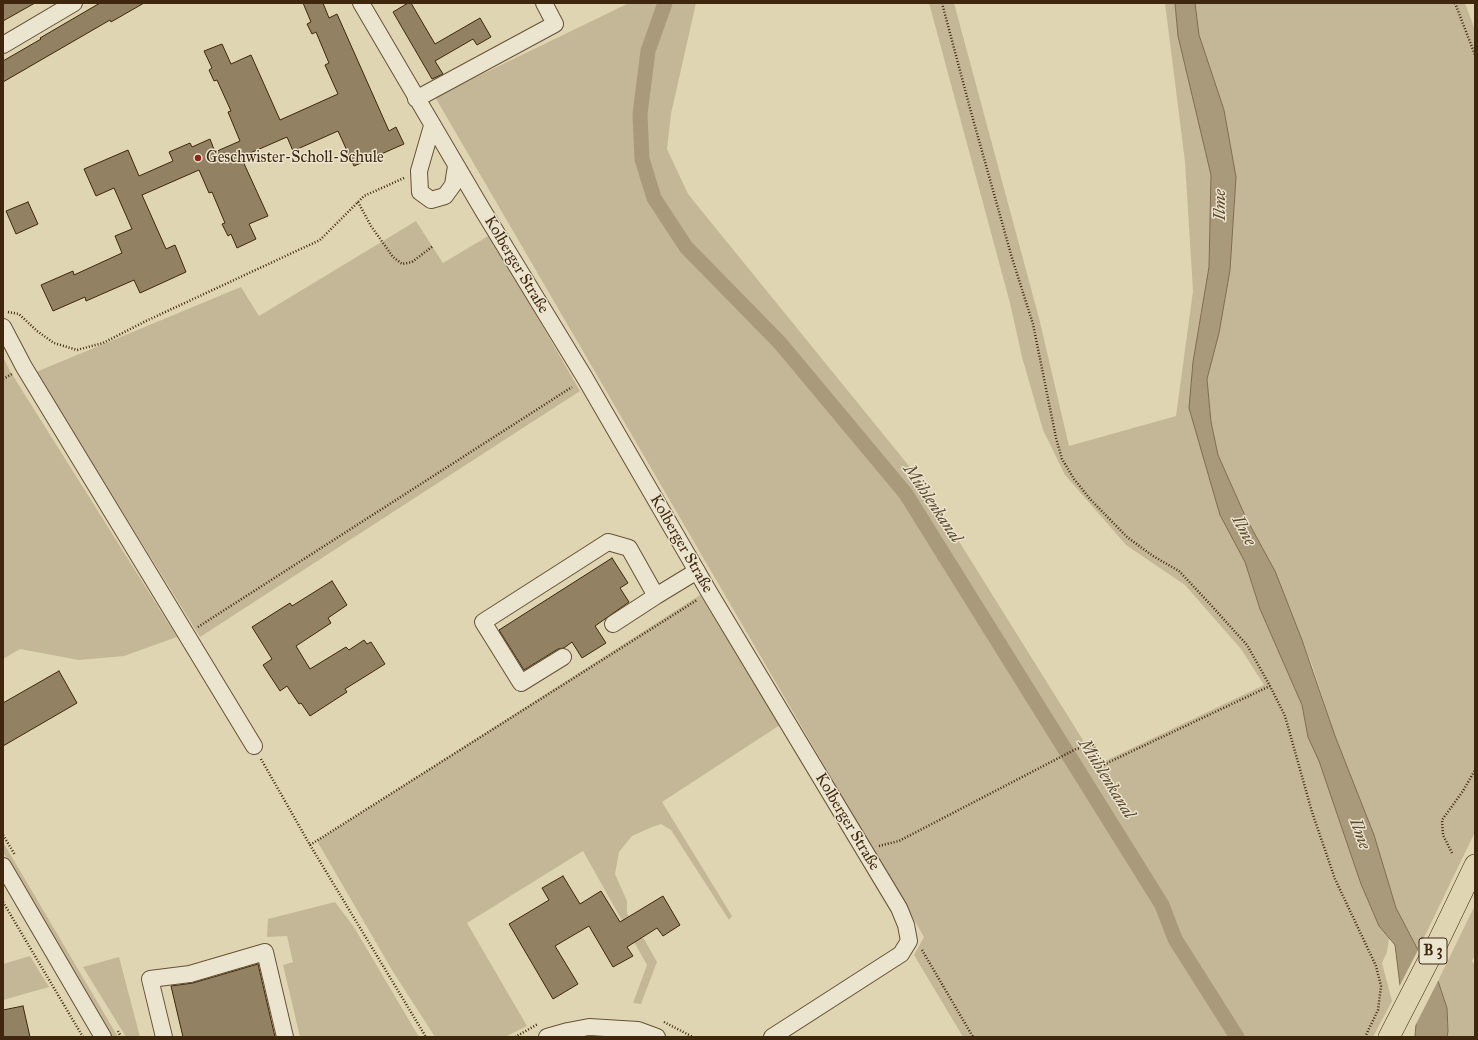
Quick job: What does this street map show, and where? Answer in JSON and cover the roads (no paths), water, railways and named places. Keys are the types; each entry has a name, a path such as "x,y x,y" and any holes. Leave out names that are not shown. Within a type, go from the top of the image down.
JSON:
{"main road":[{"name":"B 3","path":"1389,1037 1439,940 1475,865"}],"street":[{"path":"3,45 74,3"},
{"name":"Kolberger Straße","path":"361,3 432,126 585,378 709,592 899,908 906,925 909,941 902,954 772,1037"},
{"path":"416,99 556,24 544,3"},
{"path":"432,126 419,171 420,192 431,200 445,196 452,185 456,166"},
{"path":"3,328 24,366 254,746"},
{"path":"563,657 521,684 483,622 608,542 629,548 656,596"},
{"path":"613,624 697,571"},
{"path":"3,866 8,887 103,1037"},
{"path":"164,1037 150,980 190,974 265,952 285,1037"},
{"path":"547,1037 589,1027 638,1030 657,1037"}],"water":[{"name":"Ilme","path":"1175,3 1195,3 1199,35 1224,110 1236,177 1230,270 1219,333 1207,379 1211,422 1218,455 1246,518 1275,571 1302,640 1335,736 1374,835 1396,908 1418,950 1438,981 1447,1008 1447,1037 1415,1037 1416,1024 1400,985 1395,945 1379,926 1361,884 1319,761 1308,737 1302,705 1260,609 1245,562 1220,515 1189,408 1193,362 1209,267 1211,175 1178,36"}],"waterway":[{"name":"Mühlenkanal","path":"665,3 648,51 640,114 642,159 654,198 686,247 780,343 906,494 1162,905 1175,939 1237,1037"}],"place":[{"name":"Geschwister-Scholl-Schule","path":"198,158"}]}
